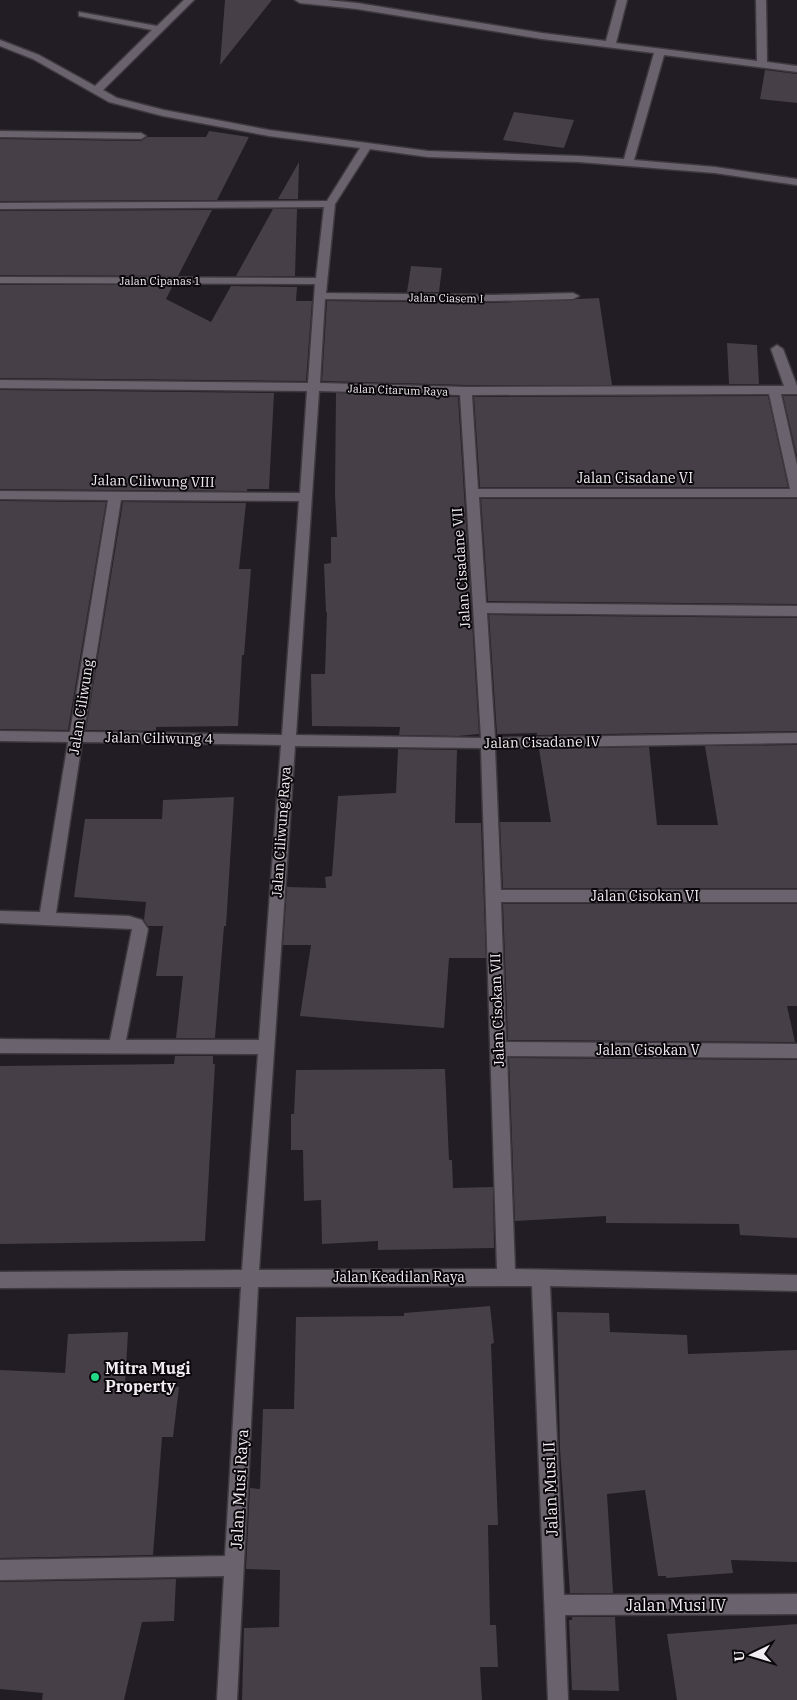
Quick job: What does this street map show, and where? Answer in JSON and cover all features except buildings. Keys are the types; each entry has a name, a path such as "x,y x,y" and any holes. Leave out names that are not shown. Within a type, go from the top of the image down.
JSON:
{"street":[{"path":"96,91 190,0"},
{"path":"300,0 357,6 542,36 797,68"},
{"path":"610,45 622,0"},
{"path":"761,0 762,63"},
{"path":"82,14 160,28"},
{"path":"0,43 36,57 113,100 163,113 269,133 428,154 579,159 715,170 797,182"},
{"path":"628,163 660,51"},
{"path":"0,134 141,136"},
{"path":"0,206 330,204 367,146"},
{"name":"Jalan Ciliwung Raya","path":"250,1278 312,387 330,204"},
{"name":"Jalan Cipanas 1","path":"0,280 321,281"},
{"name":"Jalan Ciasem I","path":"320,296 493,298 573,296"},
{"path":"777,349 794,390"},
{"name":"Jalan Citarum Raya","path":"0,384 312,387 466,391 794,390"},
{"name":"Jalan Cisadane VII","path":"466,391 488,743"},
{"path":"774,391 797,493"},
{"name":"Jalan Cisadane VI","path":"472,493 797,493"},
{"name":"Jalan Ciliwung VIII","path":"0,495 305,498"},
{"name":"Jalan Ciliwung","path":"47,919 115,495"},
{"path":"480,608 797,611"},
{"name":"Jalan Ciliwung 4","path":"0,736 288,740"},
{"name":"Jalan Cisadane IV","path":"288,740 488,743 797,738"},
{"name":"Jalan Cisokan VII","path":"488,743 506,1277"},
{"name":"Jalan Cisokan VI","path":"493,896 797,896"},
{"path":"0,917 129,922 137,924 140,929 117,1046"},
{"path":"0,1046 266,1047"},
{"name":"Jalan Cisokan V","path":"498,1049 797,1051"},
{"name":"Jalan Keadilan Raya","path":"0,1280 506,1277 797,1283"},
{"name":"Jalan Musi Raya","path":"227,1700 250,1278"},
{"name":"Jalan Musi II","path":"541,1278 558,1700"},
{"path":"0,1570 234,1566"},
{"name":"Jalan Musi IV","path":"555,1606 797,1604"}],"place":[{"name":"Mitra Mugi Property","path":"95,1377"}]}
